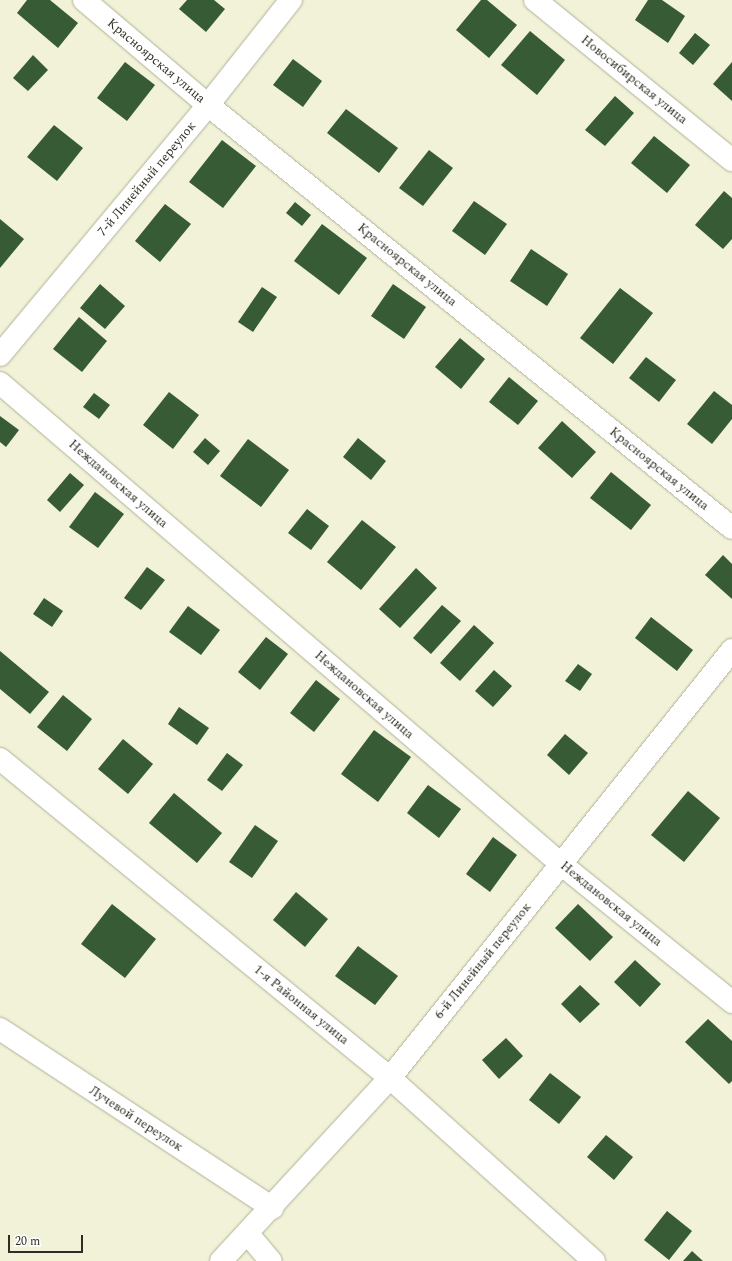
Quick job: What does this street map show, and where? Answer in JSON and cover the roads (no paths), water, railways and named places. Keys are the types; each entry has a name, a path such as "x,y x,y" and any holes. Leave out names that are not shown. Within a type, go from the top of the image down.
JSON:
{"street":[{"name":"Красноярская улица","path":"84,0 208,105 732,528"},
{"name":"7-й Линейный переулок","path":"0,355 208,105 291,0"},
{"name":"Новосибирская улица","path":"535,0 732,160"},
{"name":"Неждановская улица","path":"0,382 561,864 732,1002"},
{"name":"6-й Линейный переулок","path":"221,1261 248,1234 390,1078 732,650"},
{"name":"1-я Районная улица","path":"0,759 390,1078 594,1261"},
{"name":"Лучевой переулок","path":"0,1029 272,1208"},
{"path":"248,1234 271,1261"}]}
